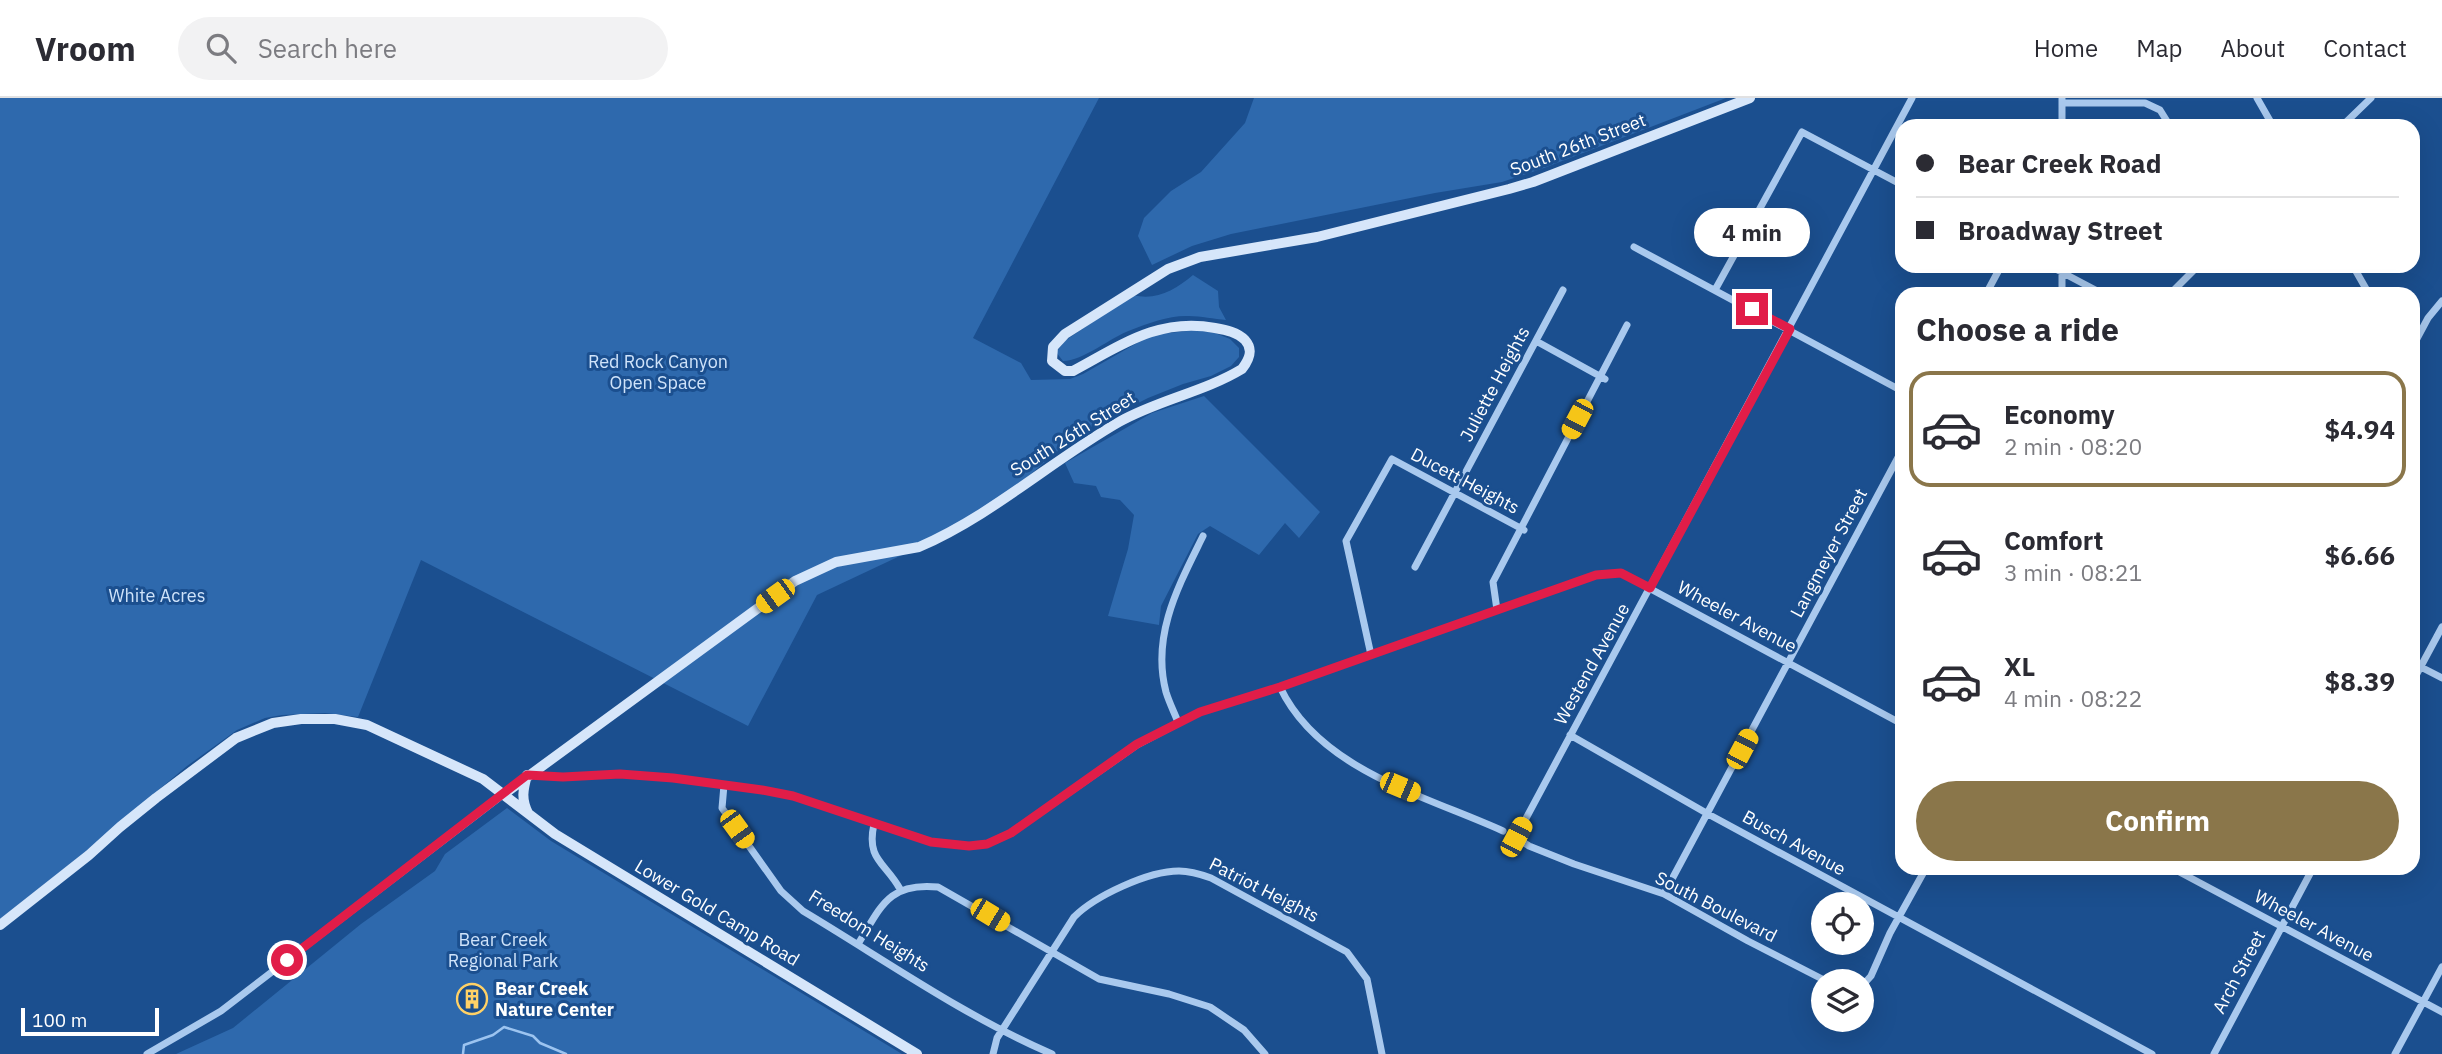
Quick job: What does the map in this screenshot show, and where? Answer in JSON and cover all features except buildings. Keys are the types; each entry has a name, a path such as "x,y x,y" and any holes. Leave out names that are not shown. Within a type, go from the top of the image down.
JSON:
{"street":[{"name":"South 26th Street","path":"504,794 795,581 836,562 919,547 931,542 971,520 1123,420 1242,369 1251,353 1247,343 1239,335 1223,329 1187,324 1157,328 1073,371 1065,371 1052,361 1053,347 1065,334 1168,269 1200,257 1317,237 1533,182 1750,98"},
{"name":"Westend Avenue","path":"1901,119 1912,98"},
{"path":"2257,98 2269,119"},
{"path":"2349,119 2371,98"},
{"path":"2062,119 2062,100 2135,102 2153,106 2160,110 2166,119"},
{"name":"Westend Avenue","path":"1510,834 1570,736 1895,131"},
{"path":"1715,290 1802,132 1895,181"},
{"path":"1634,247 1895,387"},
{"path":"2069,273 2092,287"},
{"path":"2177,287 2191,273"},
{"name":"Juliette Heights","path":"1415,567 1563,290"},
{"path":"2420,330 2442,301"},
{"path":"1497,610 1493,582 1603,378 1627,325"},
{"path":"1536,341 1603,378"},
{"name":"Ducett Heights","path":"1370,655 1346,541 1392,459 1522,529"},
{"name":"Langmeyer Street","path":"1664,894 1895,463"},
{"path":"1178,722 1166,691 1162,657 1165,621 1203,536"},
{"name":"Wheeler Avenue","path":"527,775 563,777 620,774 724,785 793,796 931,842 951,845 987,844 999,840 1137,744 1200,712 1280,687 1611,572 1621,573 1650,588 1895,720"},
{"path":"2420,660 2442,627"},
{"path":"2420,667 2442,678"},
{"name":"South Boulevard","path":"1280,687 1288,704 1344,759 1400,787 1510,834 1529,846 1664,894 1811,973"},
{"name":"Lower Gold Camp Road","path":"0,925 120,827 236,738 273,723 301,719 335,719 367,725 482,779 555,834 917,1054"},
{"name":"Busch Avenue","path":"1570,736 1899,919 2152,1054"},
{"path":"527,775 523,803 529,816"},
{"name":"Freedom Heights","path":"724,785 722,808 781,891 803,911 1003,1032 1052,1054"},
{"path":"147,1054 221,1011 504,794"},
{"path":"874,824 872,843 878,863 892,876 900,889"},
{"name":"Patriot Heights","path":"993,1054 997,1038 1074,917 1093,901 1156,874 1177,870 1195,872 1222,884 1347,952 1367,979 1382,1054"},
{"path":"1874,969 1922,875"},
{"name":"Wheeler Avenue","path":"2185,875 2442,1012"},
{"name":"Arch Street","path":"2214,1054 2309,875"},
{"path":"858,944 878,911 900,889 919,885 938,887 1099,979 1169,994 1210,1007 1244,1030 1265,1054"},
{"path":"2395,1054 2442,967"}],"green space":[{"name":"Red Rock Canyon Open Space","path":"0,98 1099,98 973,338 1021,363 1031,380 1070,379 1151,335 1196,330 1230,339 1239,348 1239,357 1231,366 1211,376 1148,398 1065,440 1066,444 998,502 919,547 817,595 748,726 421,560 358,717 325,713 282,715 265,718 237,730 187,766 0,919"},
{"path":"1254,98 1726,98 1502,182 1231,234 1192,246 1152,265 1138,236 1144,218 1171,191 1201,172 1245,123"},
{"path":"1193,275 1218,291 1219,307 1226,320 1194,316 1167,318 1123,333 1071,360 1063,361 1056,352 1066,340 1133,295 1150,297 1165,293"},
{"path":"1204,396 1320,512 1299,538 1285,523 1259,555 1210,526 1198,534 1161,606 1159,625 1108,616 1128,549 1134,515 1120,500 1101,497 1096,486 1074,483 1065,463 1152,413"},
{"name":"Bear Creek Regional Park","path":"507,808 551,841 902,1054 176,1054 233,1028 361,924 435,871 445,854"}],"waterway":[{"path":"463,1054 464,1045 493,1035 504,1027 533,1036 540,1043 566,1054"}],"place":[{"name":"Bear Creek Nature Center","path":"472,999"}],"route":[{"path":"287,960 527,775 563,777 620,774 762,790 793,796 931,842 969,846 987,844 1011,833 1137,744 1200,712 1280,687 1596,575 1621,573 1650,588 1790,329 1752,309"}],"park label":[{"name":"White Acres","path":"157,596"}]}
